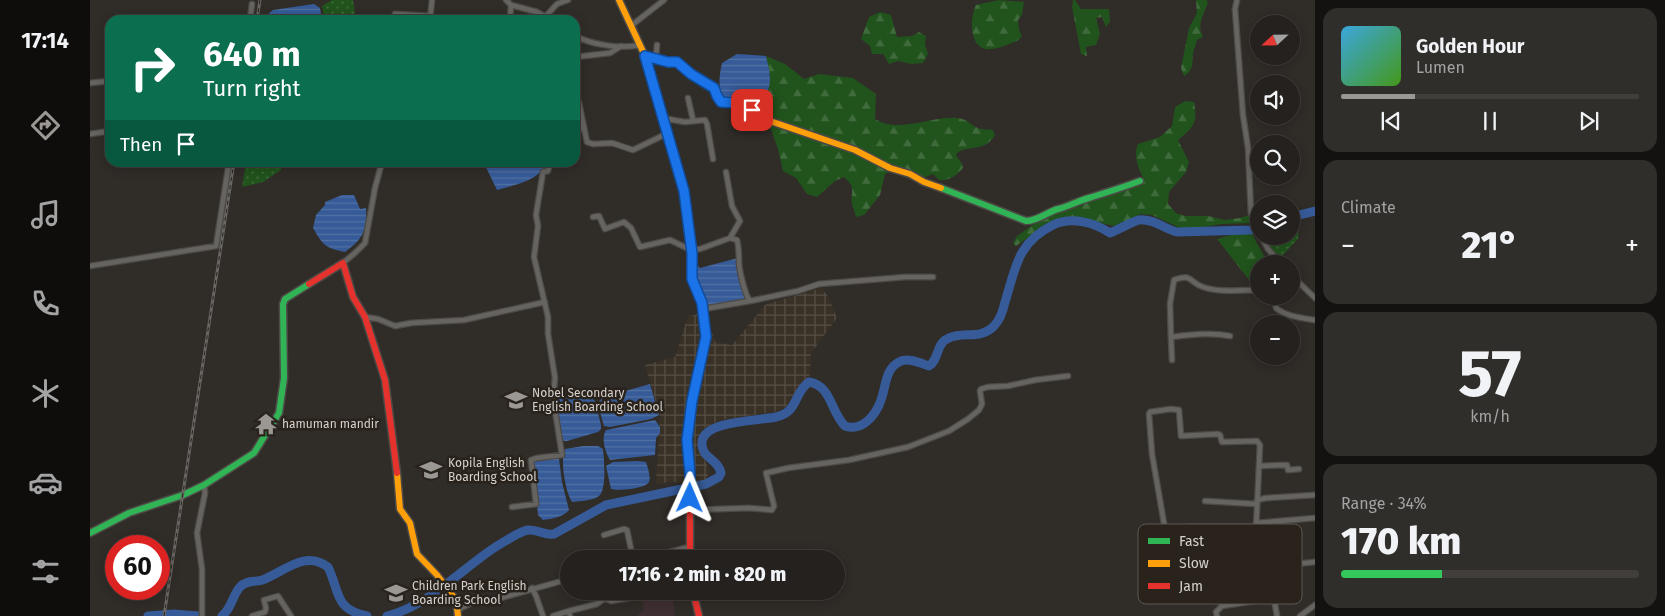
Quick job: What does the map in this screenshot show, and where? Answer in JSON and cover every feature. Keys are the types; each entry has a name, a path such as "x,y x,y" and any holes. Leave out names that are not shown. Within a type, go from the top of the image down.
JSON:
{"street":[{"path":"430,15 432,0"},
{"path":"506,0 511,5 526,8 544,15"},
{"path":"547,15 557,4 568,0"},
{"path":"619,0 645,56 684,191 691,250 692,279 703,309 706,337 692,401 687,440 690,474 689,550"},
{"path":"632,25 664,0"},
{"path":"1237,0 1235,9 1243,115 1248,148 1250,195"},
{"path":"251,15 252,4"},
{"path":"510,15 511,5"},
{"path":"395,14 404,15"},
{"path":"580,38 592,42 621,46 640,45"},
{"path":"653,59 656,56 657,45"},
{"path":"580,56 610,53 621,46"},
{"path":"645,56 668,62 677,62 691,74 714,88 721,102 736,103 770,121 855,150 890,168 910,174 924,182 1026,221 1034,221 1042,215 1140,181"},
{"path":"90,84 105,82"},
{"path":"688,98 693,120"},
{"path":"580,108 587,142 593,144 612,143 633,150 666,134"},
{"path":"662,118 685,122 705,120 708,124 713,160"},
{"path":"580,129 584,127"},
{"path":"90,134 105,132"},
{"path":"90,266 216,246 228,167"},
{"path":"90,532 129,513 183,495 204,485 254,453 279,413 284,378 282,309 285,299 343,263 365,243 374,188 380,167"},
{"path":"512,507 536,504 531,460 562,455 553,398 555,378 548,336 548,317 534,257 537,236 536,215 541,182 544,172 548,171 549,167"},
{"path":"726,172 732,206 740,221 730,238"},
{"path":"593,217 599,216 605,229 624,222 631,228 640,247 670,240 691,250 700,249 730,238 737,240 740,275 746,297 750,301"},
{"path":"343,263 353,297 365,318 385,380 397,469 400,509 410,524 417,554 437,575 456,600 458,613 475,601 483,603 532,588 560,582"},
{"path":"1172,360 1170,304 1174,280 1183,276 1190,277 1198,285 1209,288 1250,290"},
{"path":"703,309 798,291 819,284 905,277 933,277"},
{"path":"1300,284 1315,298"},
{"path":"365,318 395,326 411,323 464,320 545,302"},
{"path":"1276,305 1280,312 1285,314 1315,320"},
{"path":"1170,337 1199,334 1230,336"},
{"path":"690,510 749,508 772,510 774,506 766,473 901,450 949,431 968,419 979,410 982,404 980,391 984,388 1068,376"},
{"path":"1163,524 1150,440 1149,414 1150,412 1171,409 1179,410 1181,436 1218,434 1222,442 1258,441 1260,445 1256,524"},
{"path":"1259,466 1287,465 1288,470 1299,469"},
{"path":"202,616 202,569 197,533 204,485"},
{"path":"1205,501 1257,502 1266,498 1315,495"},
{"path":"1264,524 1315,518"},
{"path":"604,535 626,529 631,550"},
{"path":"678,550 689,547"},
{"path":"1302,563 1315,562"},
{"path":"532,588 543,616"},
{"path":"252,616 265,612 264,600 278,596 291,616"},
{"path":"553,616 570,614 597,604 602,600"},
{"path":"696,600 699,616"},
{"path":"1217,616 1216,612 1222,606 1235,604"},
{"path":"1300,616 1315,605"}],"shaded area":[{"path":"822,288 829,298 837,318 811,353 810,375 790,403 780,411 720,420 703,429 700,449 709,469 707,482 702,484 670,482 656,484 660,416 645,365 675,357 688,316 706,313 715,342 732,345 766,304"},
{"path":"642,600 673,600 675,616 637,616 644,610"}],"green space":[{"path":"332,0 353,0 355,15 324,15 322,6"},
{"path":"999,0 1024,2 1022,15 1018,20 1022,36 1019,40 1002,47 984,49 975,40 973,33 972,18 974,11 976,5"},
{"path":"1073,0 1081,9 1109,9 1110,22 1106,27 1102,17 1096,18 1100,34 1096,45 1086,47 1087,56 1081,54 1072,7"},
{"path":"1197,0 1206,0 1208,2 1200,24 1203,37 1197,40 1191,69 1184,76 1181,68 1189,28 1197,13"},
{"path":"880,12 891,15 897,37 912,36 919,32 926,36 925,44 928,54 923,63 911,64 898,61 889,64 883,54 872,54 870,46 861,39 869,17"},
{"path":"766,56 785,64 804,79 819,74 853,78 876,94 875,119 884,123 905,125 937,119 957,118 978,128 993,130 995,135 987,144 958,152 956,155 963,168 949,179 939,180 933,174 923,178 908,170 897,168 885,174 880,195 864,215 856,217 852,204 852,187 844,177 835,181 817,197 807,194 796,178 783,171 778,149 766,115 759,111 748,96 756,97 770,78"},
{"path":"1185,101 1194,102 1195,120 1188,132 1178,140 1189,162 1186,172 1169,192 1168,204 1176,213 1185,216 1208,216 1225,220 1249,215 1249,223 1221,224 1192,229 1180,228 1152,215 1141,214 1115,226 1070,217 1046,225 1016,246 1013,243 1017,236 1044,217 1139,184 1143,178 1136,157 1138,144 1160,137 1172,126 1175,107"},
{"path":"245,167 281,167 281,170 263,182 242,187"},
{"path":"1250,230 1250,245 1258,245 1263,255 1250,255 1250,281 1217,239"},
{"path":"1269,245 1292,245 1283,255 1278,255"}],"water":[{"path":"314,4 320,8 321,15 267,15 273,10"},
{"path":"737,54 766,56 770,82 764,96 723,99 720,90 722,63"},
{"path":"486,167 544,167 532,178 497,190"},
{"path":"342,195 354,195 360,209 366,208 366,223 363,234 345,252 325,245 313,228 316,215 325,205 325,202"},
{"path":"738,258 737,262 746,299 710,307 706,305 694,281 696,264 700,268"},
{"path":"650,384 659,415 651,419 610,427 604,426 599,401 604,397"},
{"path":"578,395 590,397 595,401 601,429 598,432 564,441 561,436 555,400 557,396"},
{"path":"655,420 660,427 660,433 656,438 655,455 610,460 604,445 606,430"},
{"path":"598,446 603,449 603,487 602,492 596,498 572,502 567,491 564,476 564,454 565,449"},
{"path":"552,458 559,459 569,510 561,516 543,520 538,515 533,463 534,461"},
{"path":"613,462 646,462 649,482 637,488 625,490 611,489 606,466"}],"waterway":[{"path":"1300,215 1315,211"},
{"path":"387,616 417,604 445,586 497,546 520,533 532,530 554,534 606,505 706,484 719,477 721,473 717,464 702,448 705,435 712,429 722,425 783,415 789,411 800,391 809,382 817,384 827,394 845,426 857,427 863,424 868,421 879,406 888,374 894,365 906,360 929,366 943,341 953,336 983,333 994,326 1001,315 1016,267 1025,248 1041,232 1053,225 1068,221 1083,222 1097,226 1110,233 1136,221 1144,220 1154,222 1177,232 1250,230"},
{"path":"222,616 228,609 237,591 243,585 265,579 296,563 312,560 328,567 343,604 356,613 367,616"},
{"path":"148,616 174,614 198,616"}],"railway":[{"path":"258,15 260,0"},
{"path":"164,616 233,167"}],"traffic: fast":[{"path":"941,188 1026,221 1035,220 1054,210 1140,181"},
{"path":"90,533 129,513 183,495 204,485 254,453 279,413 284,378 283,304 285,299 309,284"}],"traffic: slow":[{"path":"619,0 645,56 683,191 691,253 692,279 702,303 706,337 695,388"},
{"path":"645,56 667,62 677,62 691,74 714,88 721,101 736,103 770,121 855,150 890,168 910,174 924,182 941,188"},
{"path":"397,473 400,509 410,523 417,554 437,575 456,600 458,616"}],"traffic: jam":[{"path":"309,284 343,263 353,297 365,317 385,380 397,473"},
{"path":"690,550 690,474 687,440 695,388"},
{"path":"695,600 699,616"}],"place":[{"name":"Nobel Secondary English Boarding School","path":"516,400"},
{"name":"hamuman mandir","path":"266,424"},
{"name":"Kopila English Boarding School","path":"431,470"},
{"name":"Children Park English Boarding School","path":"396,593"}],"route":[{"path":"690,498 687,440 692,401 706,337 702,303 692,279 692,253 684,191 645,56 668,62 677,62 691,74 714,88 721,102 736,103 752,110"}]}
